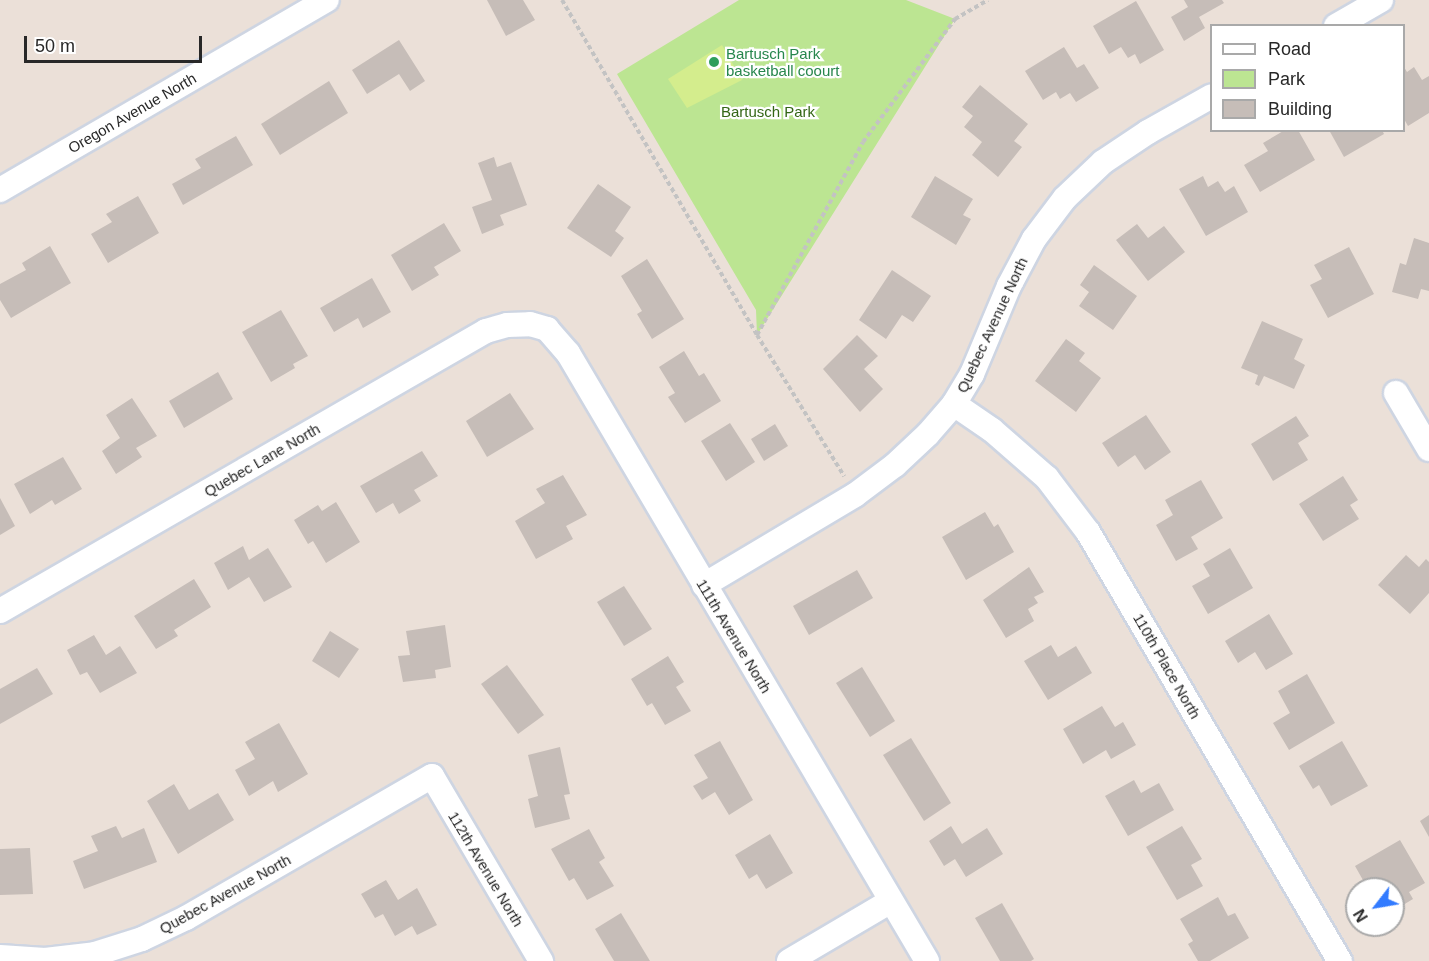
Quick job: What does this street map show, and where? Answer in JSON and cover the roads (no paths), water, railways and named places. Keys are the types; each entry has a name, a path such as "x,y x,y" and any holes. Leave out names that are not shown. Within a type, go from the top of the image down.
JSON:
{"street":[{"path":"1339,24 1381,0"},
{"name":"Oregon Avenue North","path":"2,183 323,1"},
{"name":"Quebec Avenue North","path":"704,585 855,495 895,465 928,434 954,404 972,374 1009,286 1034,239 1065,198 1103,162 1148,132 1210,97"},
{"name":"111th Avenue North","path":"530,324 547,329 568,353 927,961"},
{"name":"Quebec Lane North","path":"0,611 486,331 507,325 530,324"},
{"path":"1396,393 1429,449"},
{"name":"110th Place North","path":"954,404 992,430 1047,478 1088,532 1340,961"},
{"name":"Quebec Avenue North","path":"0,957 45,960 95,954 142,939 186,918 432,776"},
{"name":"112th Avenue North","path":"432,776 541,961"},
{"path":"789,961 891,901"}],"place":[{"name":"Bartusch Park basketball coourt","path":"714,62"}],"park label":[{"name":"Bartusch Park","path":"768,112"}]}
